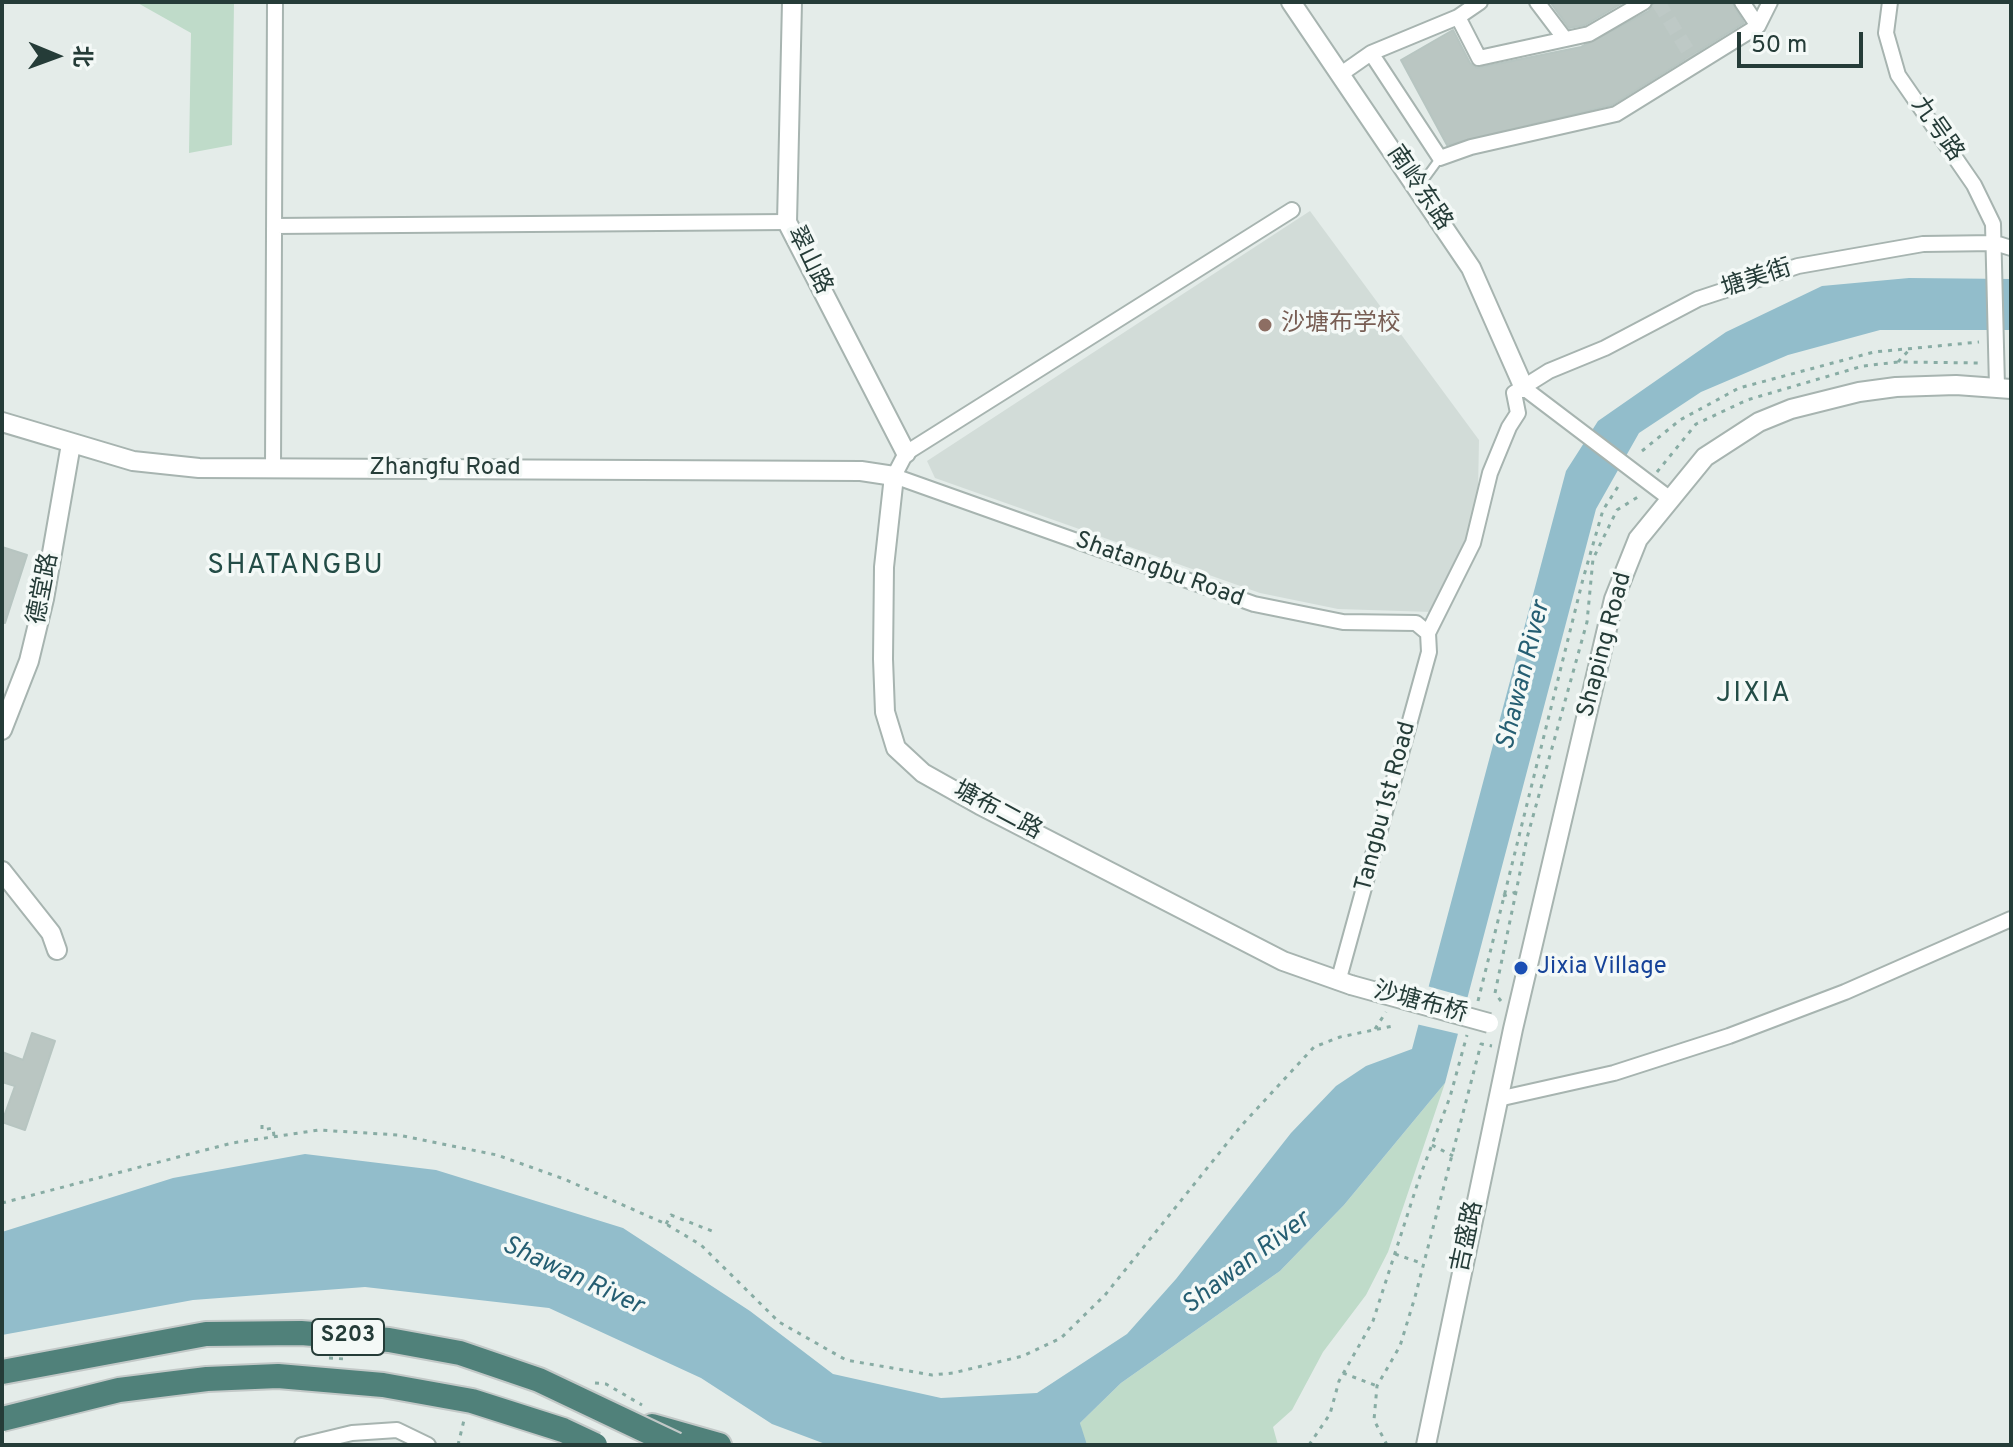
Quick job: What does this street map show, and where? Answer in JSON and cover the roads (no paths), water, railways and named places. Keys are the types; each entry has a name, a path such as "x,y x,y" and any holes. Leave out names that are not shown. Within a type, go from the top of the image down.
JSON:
{"highway":[{"name":"S203","path":"2,1372 206,1334 301,1333 389,1340 460,1353 539,1380 626,1418 676,1445"},
{"name":"S203","path":"2,1419 119,1390 207,1379 278,1376 383,1385 472,1401 563,1430 595,1445"},
{"path":"383,1385 470,1409 566,1445"},
{"path":"626,1418 719,1445"}],"street":[{"path":"273,468 275,2"},
{"name":"翠山路","path":"792,2 787,222 906,453"},
{"name":"南岭东路","path":"1291,2 1471,268 1524,388"},
{"path":"1341,74 1371,53 1458,17 1480,2"},
{"path":"1537,2 1565,39"},
{"path":"1458,17 1479,58 1605,27 1644,2"},
{"path":"1742,2 1758,26"},
{"path":"1371,53 1440,158 1471,147 1616,114 1694,62 1758,26 1770,2"},
{"name":"九号路","path":"1890,2 1886,33 1898,75 1980,194 1993,224 1994,343 1996,364 2004,388"},
{"path":"894,476 906,453 1292,210"},
{"path":"274,226 787,222"},
{"name":"塘美街","path":"1524,388 1549,371 1605,348 1698,299 1798,266 1923,244 1995,250 2011,248"},
{"name":"Shaping Road","path":"1500,1026 1614,599 1638,539 1669,498 1705,457 1759,422 1791,409 1859,392 1896,387 2004,388"},
{"path":"1524,388 1669,498"},
{"name":"Tangbu 1st Road","path":"1344,983 1429,652 1428,633 1473,543 1490,473 1518,413 1514,393 1524,388"},
{"name":"Zhangfu Road","path":"2,422 133,461 165,466 861,471 894,476"},
{"name":"德堂路","path":"2,730 29,661 44,599 71,444"},
{"name":"Shatangbu Road","path":"894,476 1254,604 1343,622 1416,623 1428,633"},
{"name":"塘布二路","path":"894,476 884,567 883,659 885,712 896,748 923,773 980,805 1283,961 1344,983"},
{"path":"2,871 51,933 57,950"},
{"path":"1498,1099 1614,1073 1729,1036 1845,992 2011,919"},
{"name":"沙塘布桥","path":"1344,983 1500,1026"},
{"name":"吉盛路","path":"1426,1445 1498,1099 1500,1026"},
{"path":"302,1445 352,1433 397,1430 428,1445"}],"lane":[{"path":"1417,188 1440,158"}],"water":[{"name":"Shawan River","path":"1909,278 2011,279 2011,330 1880,330 1788,355 1701,392 1639,433 1596,509 1445,1083 1344,1205 1280,1271 1121,1383 1080,1423 1087,1445 828,1445 772,1424 701,1378 549,1308 365,1287 193,1300 2,1335 2,1232 173,1178 305,1154 436,1170 623,1228 750,1311 833,1374 941,1398 1037,1393 1127,1334 1176,1279 1291,1133 1336,1086 1366,1066 1412,1049 1566,471 1598,421 1726,332 1822,286"}],"tunnel":[{"path":"1658,2 1693,59"}],"place":[{"name":"沙塘布学校","path":"1265,325"},
{"name":"Jixia Village","path":"1521,968"}],"district":[{"name":"SHATANGBU","path":"296,567"},
{"name":"JIXIA","path":"1754,695"}]}
